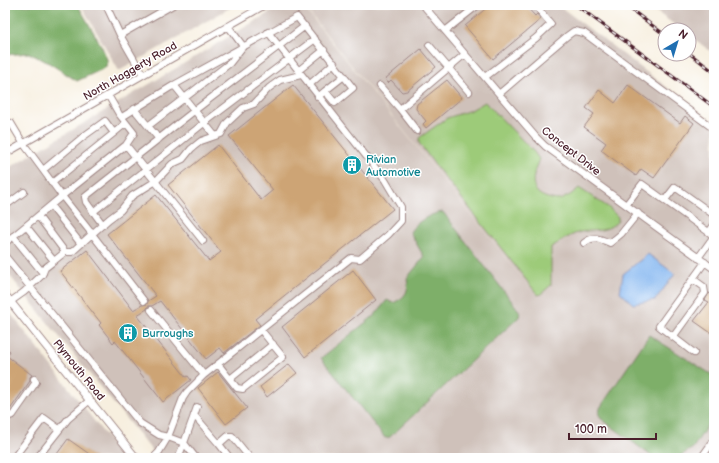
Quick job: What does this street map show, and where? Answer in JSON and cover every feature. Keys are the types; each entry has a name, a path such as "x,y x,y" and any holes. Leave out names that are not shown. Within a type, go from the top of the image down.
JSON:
{"main road":[{"name":"Plymouth Road","path":"5,295 136,458"}],"street":[{"path":"106,5 120,35 143,75"},
{"path":"120,35 173,5"},
{"name":"North Haggerty Road","path":"5,154 265,5"},
{"name":"Concept Drive","path":"423,5 545,146 714,269"},
{"path":"445,30 478,5"},
{"path":"485,77 536,38 551,24 535,5"},
{"path":"122,117 174,85 297,17 353,88 335,102 325,91"},
{"path":"228,26 243,46"},
{"path":"103,225 86,202 86,198 194,111 305,26"},
{"path":"499,94 547,52 574,31 584,33 714,129"},
{"path":"153,458 168,438 183,398 190,388 204,375 351,258 360,258 388,235 401,220 401,207 385,180 268,32"},
{"path":"93,212 204,123 315,39"},
{"path":"429,45 469,92"},
{"path":"148,126 230,63 243,46"},
{"path":"10,302 42,276 45,268 66,252 72,252 109,219 122,210 132,196 156,181 172,164 183,159 201,140 221,134 227,123 243,108 254,104 268,88 280,80 300,73 324,50"},
{"path":"400,109 465,54"},
{"path":"309,85 334,63"},
{"path":"318,97 344,76"},
{"path":"174,85 215,136"},
{"path":"380,86 417,131"},
{"path":"5,243 126,145 134,133 108,95"},
{"path":"134,109 159,139"},
{"path":"43,170 84,136 105,121 114,133"},
{"path":"11,122 23,144 144,301"},
{"path":"52,183 126,123"},
{"path":"126,145 203,241"},
{"path":"626,205 642,184 712,235"},
{"path":"665,200 675,187 714,215"},
{"path":"6,204 24,192"},
{"path":"51,206 81,244"},
{"path":"584,243 591,238 598,238 610,243 621,234 638,213"},
{"path":"38,216 66,252"},
{"path":"698,258 712,235 714,225"},
{"path":"26,226 54,261"},
{"path":"13,236 43,273"},
{"path":"5,256 140,423 159,435 184,443 196,458"},
{"path":"694,353 660,326 705,262"},
{"path":"673,337 705,293 704,287 693,279"},
{"path":"151,310 204,375"},
{"path":"218,364 237,388 243,389 283,358 261,330"},
{"path":"230,379 272,344"},
{"path":"5,414 10,416 13,414 36,382 34,379"},
{"path":"37,458 68,419 90,400"},
{"path":"178,458 197,407"},
{"path":"194,414 230,458"},
{"path":"17,458 15,456 44,418 59,429"},
{"path":"219,444 228,436 232,436 250,458"},
{"path":"701,458 714,440"}],"shaded area":[{"path":"81,5 235,5 119,71"},
{"path":"282,5 302,5 542,303 303,5 558,5 714,123 714,458 158,458 5,270 5,170"},
{"path":"647,5 714,5 714,54 697,41 697,22 671,22"},
{"path":"5,306 123,458 5,458"}],"green space":[{"path":"5,5 78,5 102,47 108,62 105,68 77,81 49,63 29,53 5,55"},
{"path":"485,102 539,159 533,182 537,192 548,198 560,200 579,188 608,207 618,217 618,221 608,228 577,233 551,247 551,285 538,295 419,143 419,138 447,118 471,110"},
{"path":"443,212 520,312 519,317 390,437 385,438 321,358 375,315 387,300 393,303 401,299 406,294 407,278 424,257 410,232 424,219 434,214"},
{"path":"649,335 714,376 714,415 693,448 675,458 654,458 603,420 599,415 600,408"}],"water":[{"path":"648,254 675,274 655,300 633,304 620,292 623,274"}],"building":[{"path":"490,5 525,5 535,16 537,14 541,19 493,59 465,26"},
{"path":"421,49 436,67 407,91 402,92 391,80 388,83 385,79"},
{"path":"447,80 462,98 426,128 423,124 426,121 416,109 417,104"},
{"path":"293,85 393,209 255,319 260,325 224,353 220,348 206,359 160,301 152,306 148,306 147,309 137,315 186,377 188,376 191,380 163,402 115,341 113,343 99,325 101,323 60,271 87,250 133,310 147,304 148,301 156,296 107,234 156,195 209,261 221,252 168,185 218,145 261,200 273,190 229,136"},
{"path":"628,85 680,123 685,116 694,123 654,178 641,169 636,176 601,150 606,143 584,127 594,114 586,108 599,90 615,103"},
{"path":"353,270 376,300 305,357 282,327"},
{"path":"709,293 714,296 714,335 694,321 709,302 705,300"},
{"path":"5,347 10,351 7,356 32,375 30,377 30,381 9,411 5,409"},
{"path":"289,364 297,373 267,397 260,387"},
{"path":"218,372 247,408 226,424 198,388"},
{"path":"68,439 95,458 54,458"}],"railway":[{"path":"576,5 714,107"},
{"path":"625,5 657,29"},
{"path":"697,59 714,72"}],"place":[{"name":"Rivian Automotive","path":"352,165"},
{"name":"Burroughs","path":"128,333"}]}
